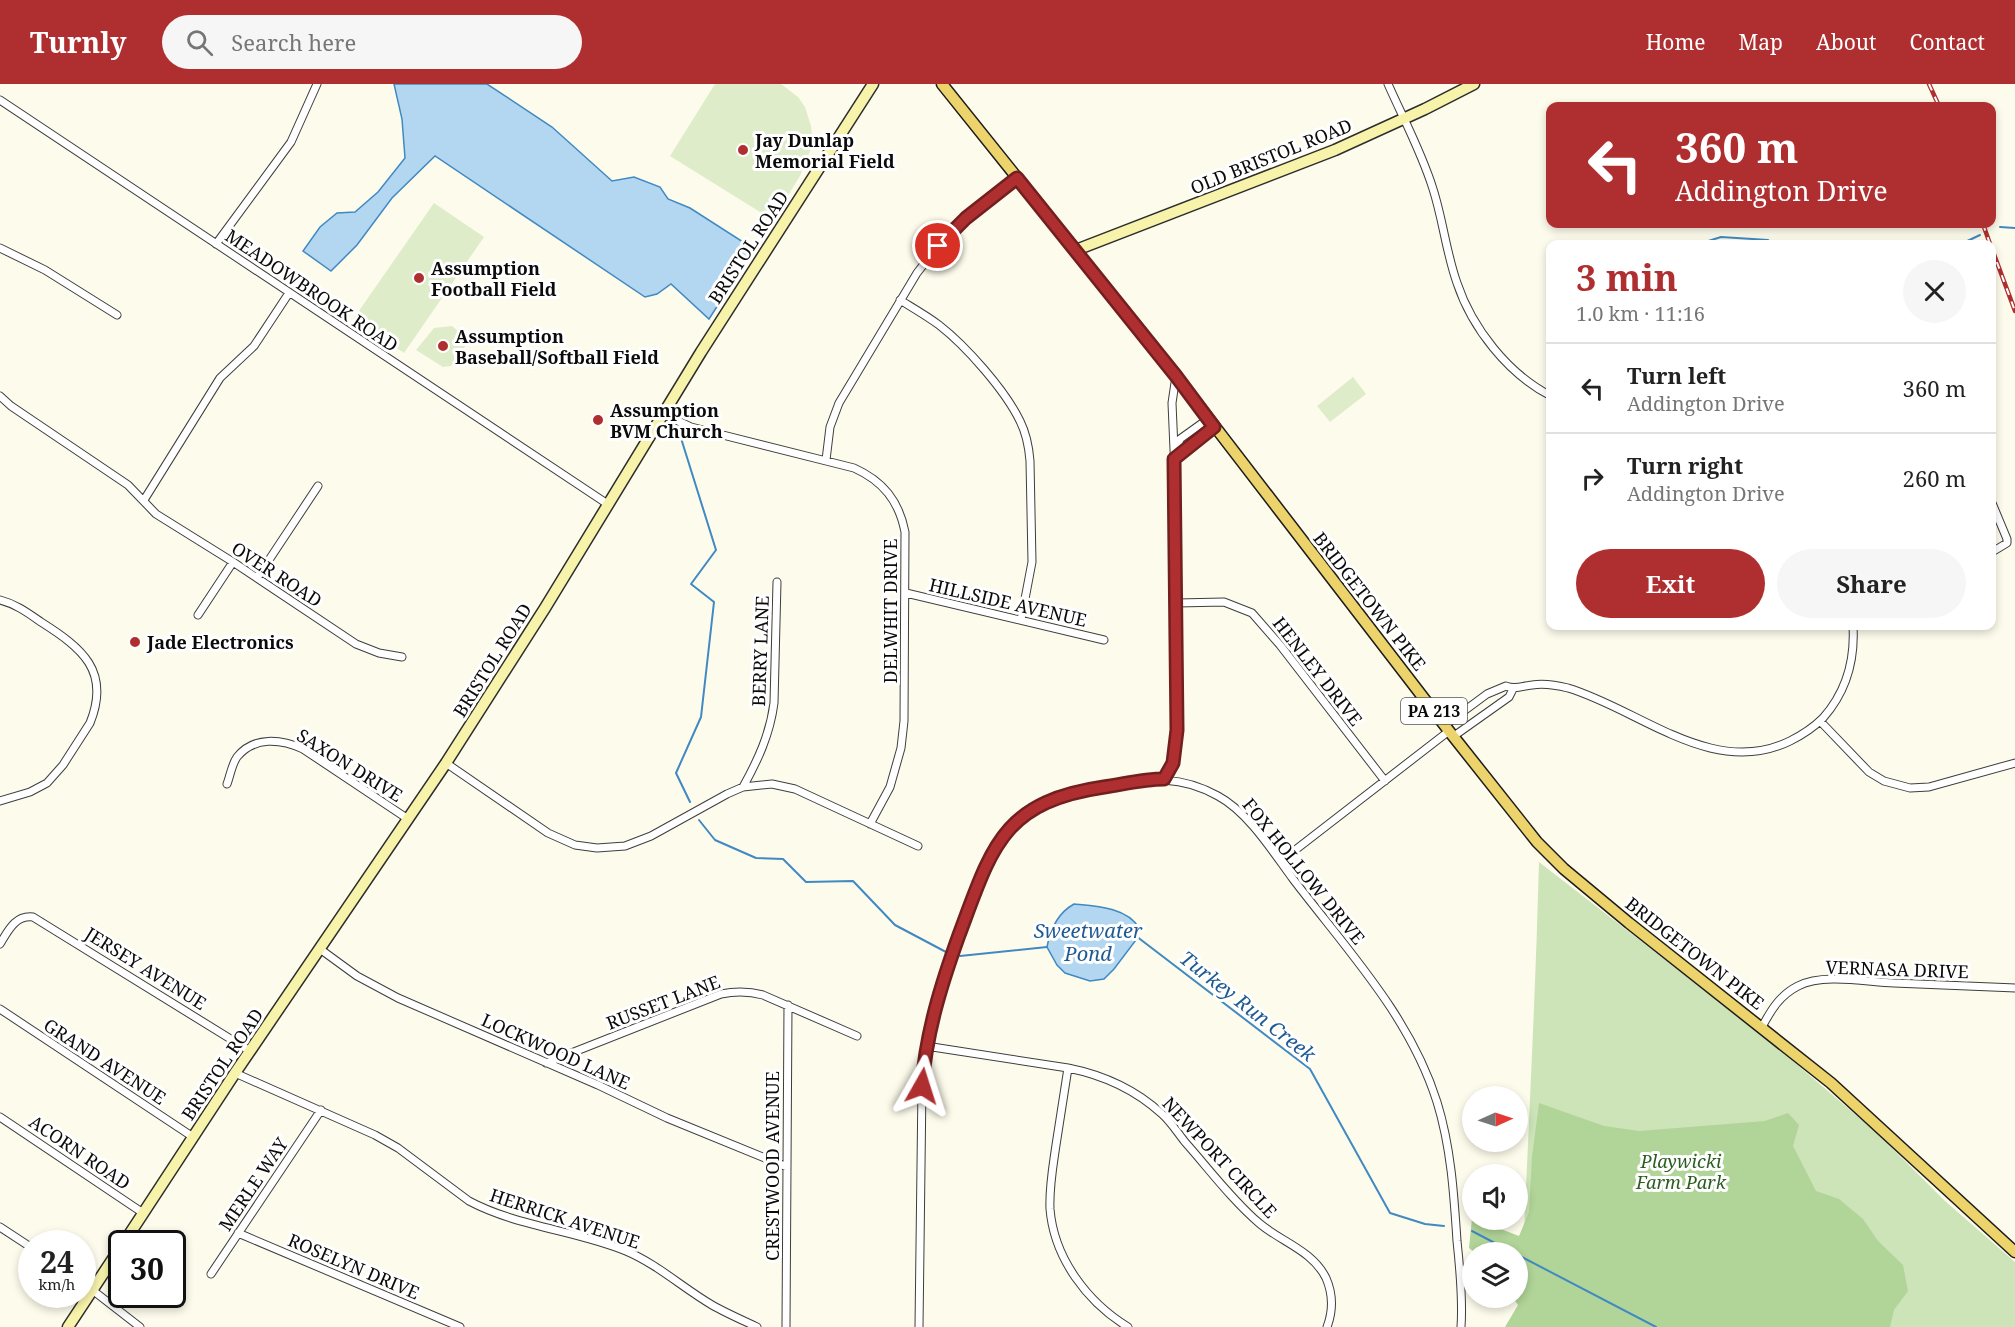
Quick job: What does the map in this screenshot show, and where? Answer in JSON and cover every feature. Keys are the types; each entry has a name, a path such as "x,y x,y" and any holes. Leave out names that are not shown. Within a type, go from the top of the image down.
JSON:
{"main road":[{"name":"BRISTOL ROAD","path":"131,1230 446,763 609,505 663,414 873,84"},
{"name":"BRIDGETOWN PIKE","path":"942,84 1176,376 1537,842 1564,869 1629,923 1831,1083 2015,1252"},
{"name":"OLD BRISTOL ROAD","path":"1076,250 1271,176 1404,119 1474,84"},
{"name":"BRISTOL ROAD","path":"96,1284 108,1266"},
{"name":"BRISTOL ROAD","path":"68,1327 80,1308"}],"street":[{"path":"216,244 291,142 317,84"},
{"path":"1388,84 1432,187 1456,280 1468,310 1509,366 1521,378 1546,393"},
{"name":"MEADOWBROOK ROAD","path":"0,99 609,505"},
{"path":"826,460 830,427 835,411 900,300 938,246 966,218 1017,178"},
{"path":"0,248 45,270 117,315"},
{"path":"144,500 220,378 254,346 289,293"},
{"path":"900,300 938,324 958,340 1010,404 1021,423 1030,461 1032,562 1021,620"},
{"path":"1164,779 1173,763 1177,738 1177,603 1172,403 1176,376"},
{"name":"OVER ROAD","path":"0,396 11,406 129,485 162,519 233,562 356,644 379,653 402,657"},
{"name":"DELWHIT DRIVE","path":"663,414 692,427 826,460 864,472 882,485 900,511 905,532 906,593 902,748 890,787 870,824"},
{"path":"1174,459 1180,439 1211,423"},
{"path":"1174,459 1211,423"},
{"path":"257,578 318,486"},
{"path":"1996,513 2007,539 2007,543 1996,550"},
{"path":"198,615 233,562"},
{"name":"BERRY LANE","path":"743,787 772,722 777,582"},
{"name":"HILLSIDE AVENUE","path":"906,593 1104,640"},
{"path":"0,600 16,606 70,640 80,649 94,674 97,692 90,723 54,777 30,792 0,801"},
{"name":"HENLEY DRIVE","path":"1177,603 1224,602 1252,613 1280,645 1385,781"},
{"path":"1281,861 1449,731 1491,691 1506,686 1513,689 1545,684 1569,688 1713,750 1754,752 1782,745 1810,730 1839,696 1848,675 1853,630"},
{"path":"1449,731 1509,698 1513,689"},
{"path":"1820,721 1869,772 1884,781 1910,788 1929,787 2015,764"},
{"name":"SAXON DRIVE","path":"227,784 235,759 245,749 272,741 286,742 303,749 408,819"},
{"path":"446,763 548,833 575,845 597,848 625,846 651,836 726,794 743,787 772,784 795,789 918,846"},
{"name":"FOX HOLLOW DRIVE","path":"919,1327 922,1086 926,1046 939,990 980,880 993,852 1006,833 1032,810 1055,798 1080,790 1164,779 1195,785 1219,796 1242,814 1281,861 1389,1004 1413,1043 1431,1084 1443,1120 1451,1166 1459,1260 1461,1327"},
{"name":"JERSEY AVENUE","path":"0,944 13,924 24,917 33,917 250,1051"},
{"name":"LOCKWOOD LANE","path":"320,950 378,988 667,1118 787,1167"},
{"name":"VERNASA DRIVE","path":"1762,1027 1772,1010 1787,993 1797,986 1814,981 1839,980 2015,988"},
{"name":"RUSSET LANE","path":"546,1064 721,994 732,992 753,992 857,1036"},
{"name":"CRESTWOOD AVENUE","path":"786,1327 788,1005"},
{"name":"GRAND AVENUE","path":"0,1009 193,1137"},
{"name":"NEWPORT CIRCLE","path":"926,1046 1068,1068 1107,1079 1130,1090 1152,1105 1170,1122 1244,1209 1268,1230 1312,1260 1326,1278 1330,1292 1331,1311 1327,1327"},
{"path":"1068,1068 1050,1189 1050,1209 1056,1238 1061,1252 1081,1286 1105,1311 1128,1327"},
{"name":"HERRICK AVENUE","path":"236,1073 387,1141 468,1201 480,1207 501,1215 608,1244 630,1253 711,1304 757,1327"},
{"name":"MERLE WAY","path":"211,1274 321,1110"},
{"name":"ACORN ROAD","path":"0,1117 143,1213"},
{"path":"0,1227 18,1239"},
{"name":"ROSELYN DRIVE","path":"238,1233 460,1327"},
{"path":"96,1291 140,1327"}],"green space":[{"name":"Jay Dunlap Memorial Field","path":"715,84 781,84 798,97 805,107 811,126 813,144 800,176 773,220 670,156"},
{"name":"Assumption Football Field","path":"434,203 484,237 404,353 354,318"},
{"name":"Assumption Baseball/Softball Field","path":"452,326 469,341 451,366 443,367 416,350 434,328"},
{"path":"1353,377 1366,394 1330,422 1317,406"},
{"name":"Playwicki Farm Park","path":"1539,862 1766,1038 1878,1134 1945,1201 2015,1262 2015,1327 1520,1327 1521,1308 1528,1308 1528,1242 1524,1242 1524,1230 1528,1230 1527,1164"},
{"path":"1539,1103 1604,1126 1639,1131 1765,1121 1788,1113 1799,1125 1793,1146 1816,1191 1839,1199 1863,1219 1878,1241 1903,1265 1908,1291 1894,1310 1890,1327 1505,1327 1516,1308 1528,1308 1528,1242 1470,1242 1471,1230 1503,1230 1519,1236 1522,1230 1528,1230 1532,1157"}],"water":[{"path":"394,84 487,84 552,127 612,181 634,177 660,187 668,199 690,208 754,249 709,319 671,284 657,294 645,297 435,156 392,198 357,245 331,271 303,251 320,227 337,213 355,212 378,192 405,158 402,119"},
{"name":"Sweetwater Pond","path":"1074,904 1119,912 1134,921 1139,928 1136,940 1104,979 1090,981 1065,973 1057,965 1047,947 1056,922 1063,912"}],"waterway":[{"path":"2000,227 2015,228"},
{"path":"1969,240 1980,235"},
{"path":"1712,240 1721,237 1768,240"},
{"name":"Turkey Run Creek","path":"680,435 716,550 691,584 714,602 701,717 676,773 690,802"},
{"name":"Turkey Run Creek","path":"699,820 715,840 756,858 783,859 806,882 853,881 895,925 946,952"},
{"name":"Turkey Run Creek","path":"1136,936 1310,1069 1390,1213 1425,1224 1444,1226"},
{"name":"Turkey Run Creek","path":"960,956 1047,947"},
{"name":"Turkey Run Creek","path":"1472,1231 1493,1242"},
{"name":"Turkey Run Creek","path":"1528,1260 1656,1327"}],"railway":[{"path":"1929,84 1937,102"},
{"path":"1984,228 1989,240"},
{"path":"1996,260 2015,311"}],"place":[{"name":"Jay Dunlap Memorial Field","path":"743,150"},
{"name":"Assumption Football Field","path":"419,278"},
{"name":"Assumption Baseball/Softball Field","path":"443,346"},
{"name":"Assumption BVM Church","path":"598,420"},
{"name":"Jade Electronics","path":"135,642"}],"route":[{"path":"922,1086 926,1046 939,990 980,880 998,843 1018,820 1047,801 1080,790 1164,779 1170,770 1175,754 1177,730 1174,459 1214,427 1176,376 1017,178 984,202 938,246"}]}
